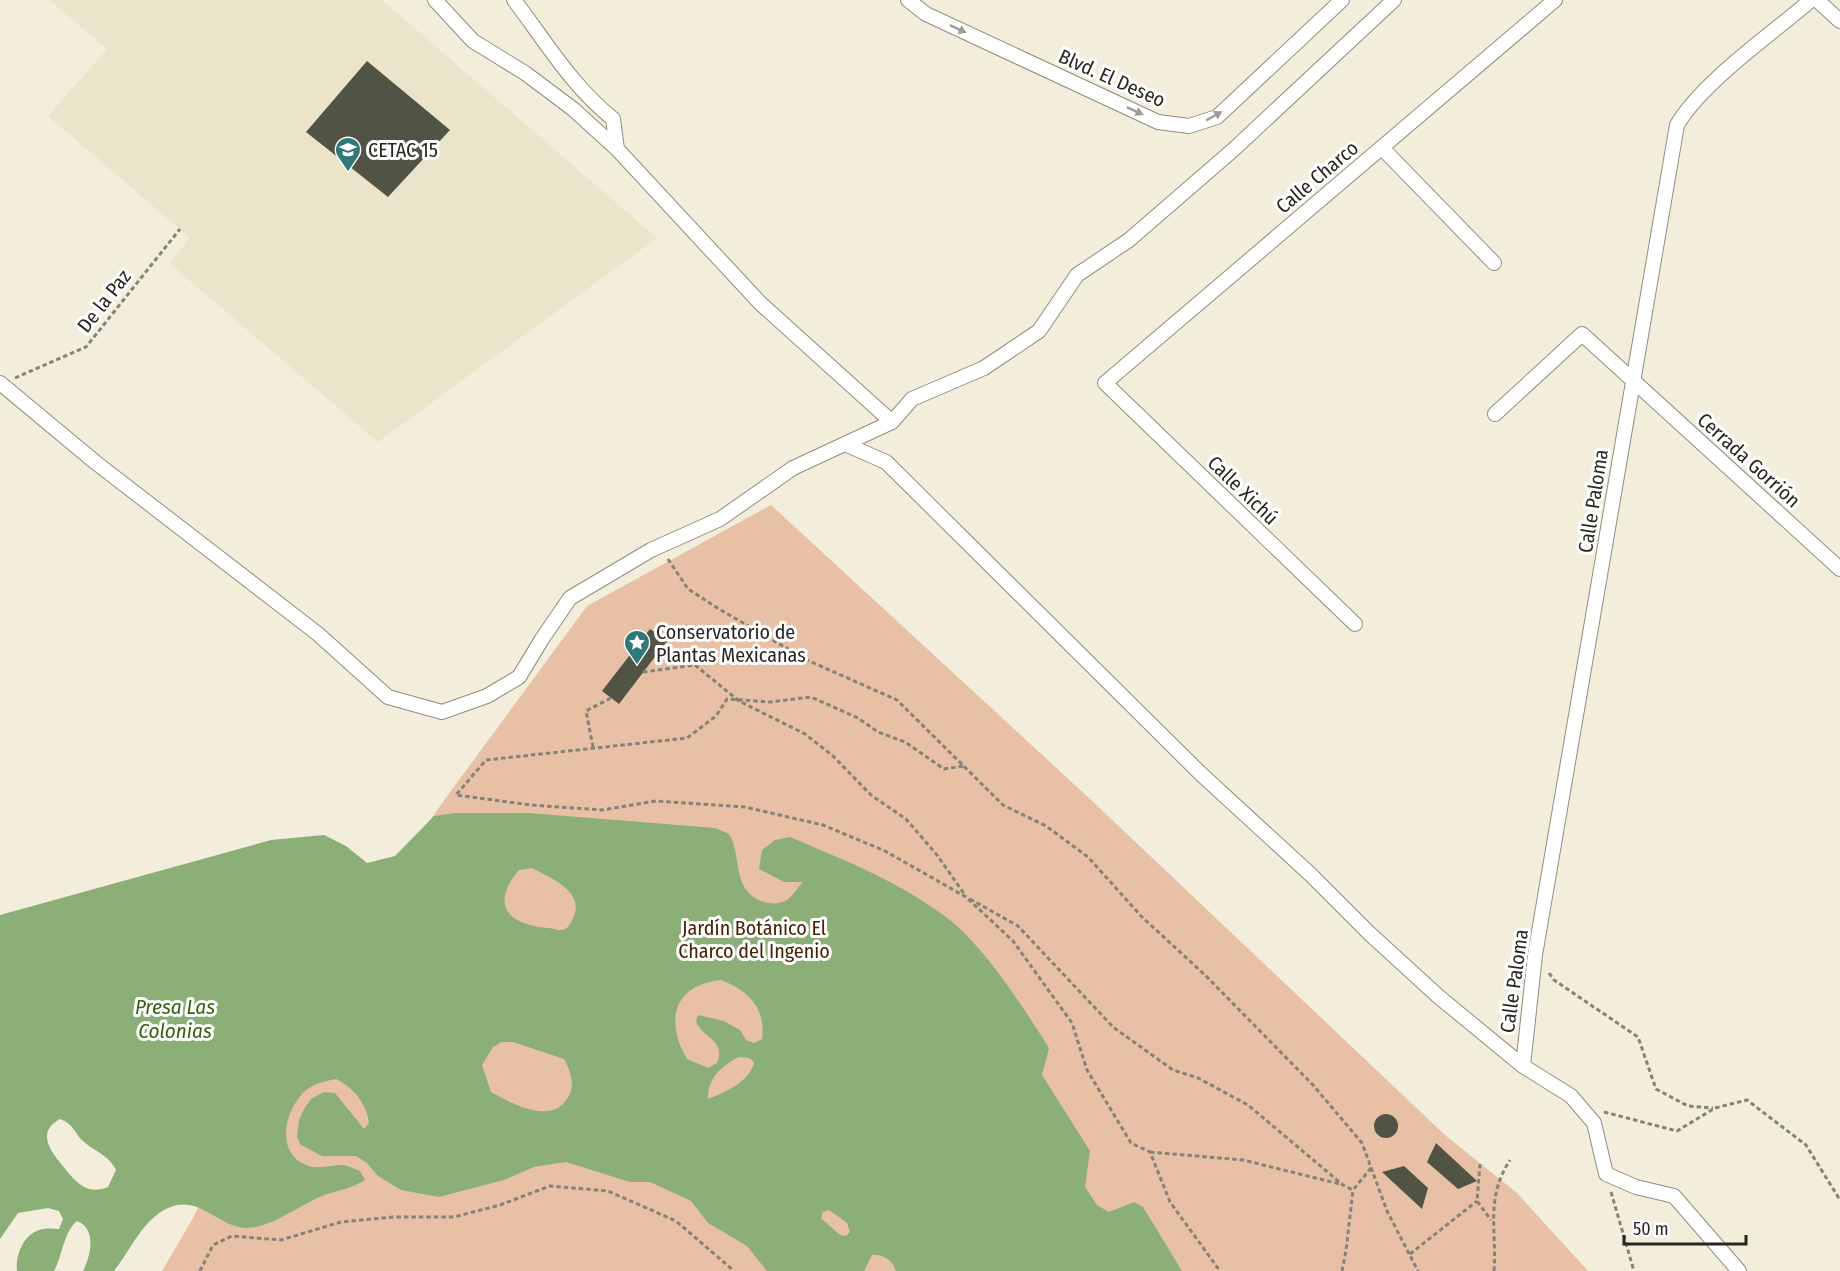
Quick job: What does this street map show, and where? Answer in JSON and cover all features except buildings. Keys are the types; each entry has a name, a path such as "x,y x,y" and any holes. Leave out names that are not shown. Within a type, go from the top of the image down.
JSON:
{"street":[{"path":"435,0 473,41 525,73 573,109 617,149 760,303 892,422"},
{"path":"514,0 566,75 590,101 613,119 617,149"},
{"name":"Blvd. El Deseo","path":"908,0 926,15 1158,122 1190,126 1217,117 1342,0"},
{"path":"1,383 95,462 318,634 388,697 442,711 487,696 519,677 570,598 651,550 720,519 793,468 892,422 912,399 984,368 1039,331 1077,275 1130,240 1216,165 1394,0"},
{"name":"Calle Charco","path":"1105,383 1555,0"},
{"name":"Calle Paloma","path":"1522,1066 1535,954 1677,125 1688,106 1811,0"},
{"path":"1818,0 1840,21"},
{"path":"1382,148 1494,263"},
{"name":"Cerrada Gorrión","path":"1495,414 1582,334 1840,569"},
{"name":"Calle Xichú","path":"1105,383 1355,624"},
{"path":"845,444 886,462 1201,774 1439,997 1522,1066 1571,1096 1594,1124 1606,1174 1636,1187 1674,1196 1739,1271"}],"path":[{"name":"De la Paz","path":"1,383 86,347 180,229"},
{"path":"651,550 669,560 688,589 720,609 807,660 897,700 1003,805 1046,826 1088,857 1142,916 1205,975 1313,1085 1362,1143 1387,1211 1418,1271"},
{"path":"643,672 695,665 739,701 805,734 833,756 871,795 906,819 938,855 966,897 1013,941 1048,986 1072,1023 1087,1070 1131,1143 1150,1152 1243,1160 1302,1172 1353,1190"},
{"path":"963,766 944,770 905,742 878,732 858,718 811,697 770,702 727,699 716,716 687,738 486,760 456,795 531,805 602,810 656,801 745,807 823,825 885,851 1018,926 1113,1028 1173,1070 1197,1078 1248,1105 1343,1185"},
{"path":"592,747 586,711 611,698"},
{"path":"1535,954 1554,980 1638,1037 1656,1089 1688,1107 1715,1108 1747,1100 1806,1145 1840,1200"},
{"path":"1579,1105 1677,1131 1715,1108"},
{"path":"1150,1152 1170,1202 1220,1271"},
{"path":"1494,1271 1496,1245 1491,1220 1498,1178 1510,1160"},
{"path":"1480,1164 1477,1201 1491,1220"},
{"path":"1342,1271 1353,1190 1371,1168"},
{"path":"1606,1174 1634,1271"},
{"path":"200,1271 213,1245 232,1236 281,1240 341,1222 393,1217 454,1217 500,1205 550,1186 608,1191 676,1221 735,1271"},
{"path":"1410,1254 1477,1201"}],"shaded area":[{"name":"CETAC 15","path":"49,0 382,0 657,238 378,442 169,263 190,238 48,116 107,49"}],"green space":[{"name":"Jardín Botánico El Charco del Ingenio","path":"771,505 1089,798 1445,1135 1517,1193 1588,1271 162,1271 193,1218 264,1073 325,970 445,799 587,606"}],"water":[{"name":"Presa Las Colonias","path":"455,813 529,813 715,828 729,834 732,840 745,888 758,900 770,903 787,900 803,882 784,882 759,869 762,850 775,840 790,837 894,884 933,907 978,947 1049,1048 1042,1075 1090,1151 1085,1187 1097,1205 1109,1212 1134,1202 1143,1207 1182,1271 896,1271 890,1261 884,1257 872,1255 864,1271 767,1271 747,1246 708,1223 691,1201 650,1182 630,1182 566,1162 534,1167 504,1180 439,1197 401,1190 378,1176 367,1163 356,1156 322,1156 301,1145 297,1137 299,1120 311,1099 324,1092 335,1093 364,1129 369,1123 368,1116 358,1097 336,1079 318,1083 309,1088 294,1105 286,1128 289,1150 296,1159 306,1165 319,1167 345,1165 360,1171 365,1180 322,1196 275,1221 255,1227 236,1226 189,1205 168,1208 144,1227 114,1271 83,1271 90,1250 90,1236 88,1230 77,1221 69,1231 54,1271 17,1271 20,1251 31,1234 46,1229 59,1229 63,1219 59,1211 48,1208 18,1213 0,1239 0,915 271,840 324,835 346,846 367,863 395,856 434,816","holes":["532,868 556,881 570,893 575,900 576,909 567,928 560,930 534,926 522,922 507,911 506,893 510,882 519,870","721,980 740,990 754,1002 758,1010 763,1028 762,1039 754,1043 746,1040 740,1030 724,1021 698,1015 696,1022 716,1044 719,1055 717,1063 708,1068 687,1059 680,1045 675,1019 683,997 692,989 705,983","502,1042 513,1042 564,1059 572,1084 570,1094 560,1107 551,1110 541,1111 520,1106 491,1092 482,1065 493,1047","739,1057 749,1058 754,1062 752,1069 742,1080 729,1090 708,1099 713,1079","60,1119 65,1121 83,1141 106,1157 116,1170 108,1187 93,1190 76,1181 50,1147 47,1135 49,1129","829,1210 847,1223 850,1232 846,1236 840,1235 821,1218 823,1212"]}],"place":[{"name":"CETAC 15","path":"348,173"},
{"name":"Conservatorio de Plantas Mexicanas","path":"637,666"}]}
